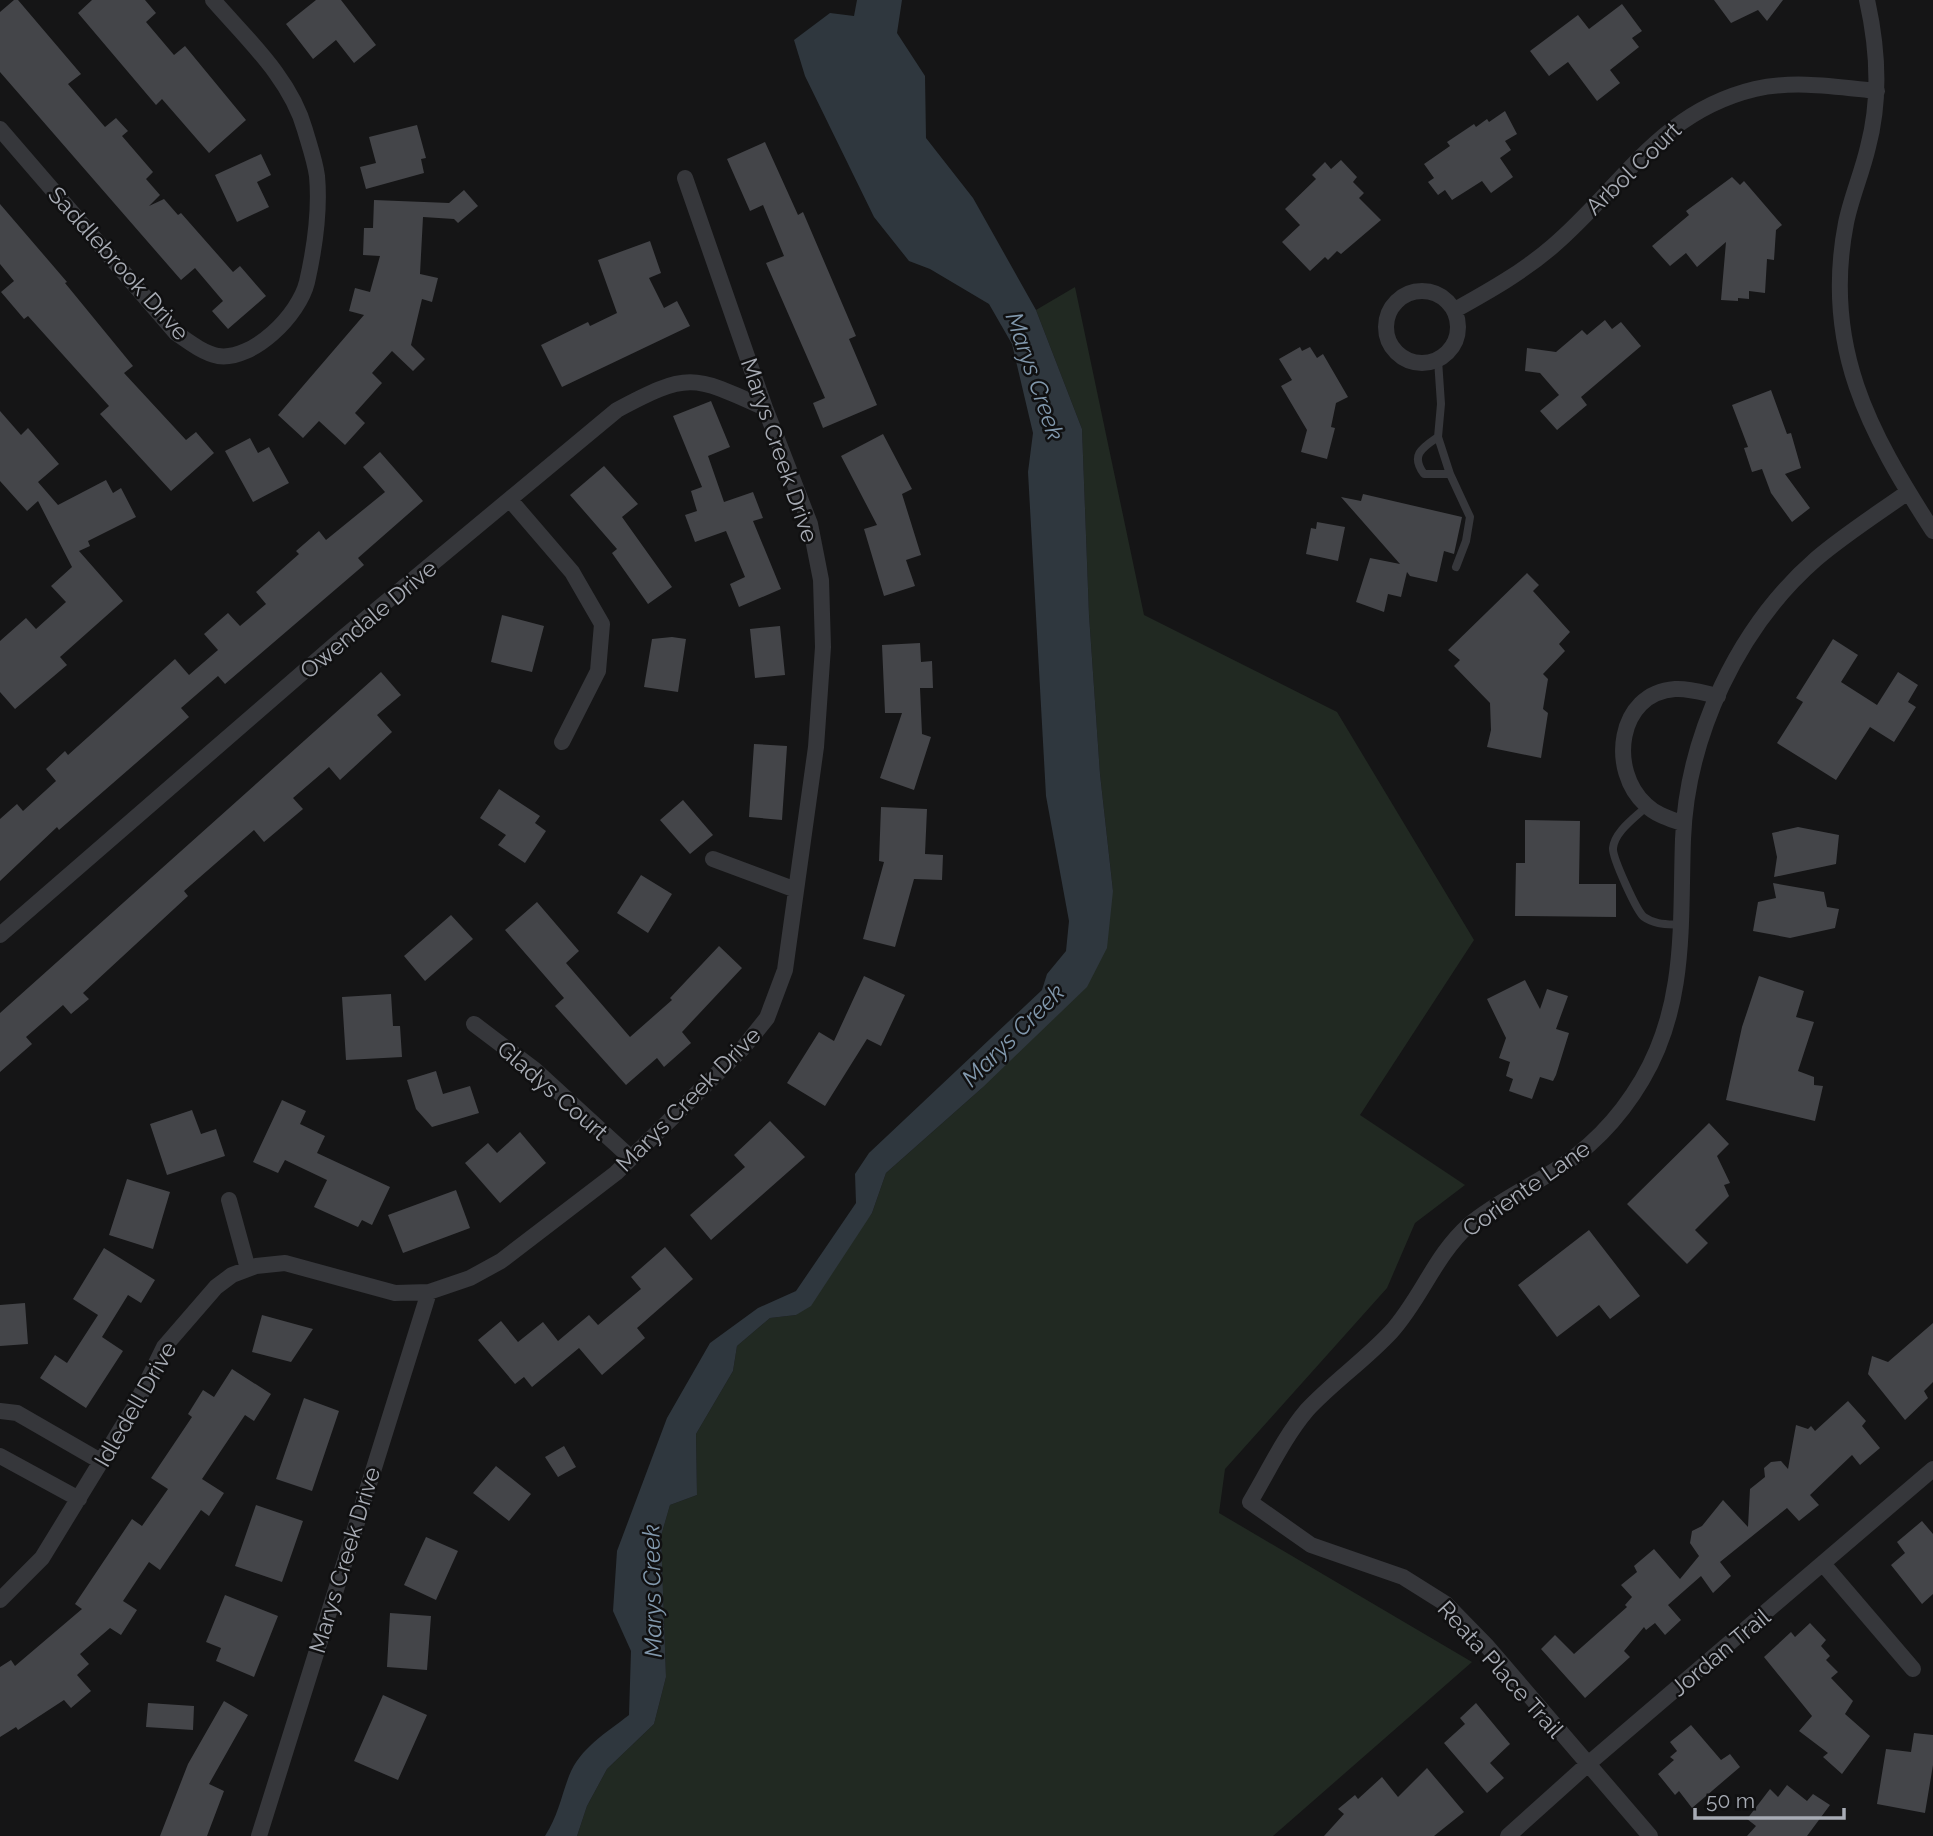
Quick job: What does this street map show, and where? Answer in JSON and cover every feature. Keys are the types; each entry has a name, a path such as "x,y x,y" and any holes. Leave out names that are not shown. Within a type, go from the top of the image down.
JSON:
{"street":[{"name":"Saddlebrook Drive","path":"0,129 176,333 197,347 216,355 229,356 257,345 271,336 289,315 306,285 315,225 317,176 304,126 275,71 214,0"},
{"path":"1867,0 1875,39 1877,90 1869,145 1843,242 1841,314 1850,371 1858,397 1908,492 1933,531"},
{"name":"Arbol Court","path":"1455,310 1536,261 1571,229 1658,138 1703,107 1757,89 1782,86 1877,90"},
{"name":"Marys Creek Drive","path":"259,1836 429,1292 470,1278 501,1261 631,1158 743,1048 767,1018 785,970 816,747 823,647 821,580 810,524 765,408 685,178"},
{"path":"1422,290 1445,298 1455,310 1459,323 1457,338 1451,349 1438,360 1416,363 1405,359 1392,348 1385,323 1389,311 1403,296 1422,290"},
{"name":"Owendale Drive","path":"0,935 339,641 511,501 617,410 651,392 693,380 717,386 765,408"},
{"name":"Coriente Lane","path":"1250,1502 1295,1426 1321,1396 1391,1332 1454,1239 1488,1210 1571,1160 1611,1125 1643,1079 1665,1027 1679,973 1684,824 1695,766 1718,696 1740,651 1759,623 1797,578 1830,548 1908,492"},
{"path":"511,501 572,572 602,624 598,671 562,742"},
{"path":"1684,824 1647,806 1630,786 1622,759 1623,737 1628,724 1642,705 1663,691 1684,689 1718,696"},
{"path":"713,859 796,890"},
{"name":"Gladys Court","path":"474,1024 535,1070 631,1158"},
{"path":"229,1200 247,1269"},
{"name":"Idledell Drive","path":"0,1600 42,1558 135,1406 164,1347 216,1287 247,1269 285,1263 395,1293 429,1292"},
{"path":"0,1411 17,1412 102,1462"},
{"path":"0,1456 79,1499"},
{"name":"Jordan Trail","path":"1508,1836 1588,1764 1824,1565 1933,1469"},
{"name":"Reata Place Trail","path":"1250,1502 1311,1545 1403,1577 1446,1604 1650,1836"},
{"path":"1824,1565 1913,1668"}],"lane":[{"path":"1438,360 1438,437 1450,474 1470,517 1466,541 1456,567"},
{"path":"1438,437 1420,449 1416,457 1418,466 1424,474 1450,474"},
{"path":"1647,806 1621,831 1613,847 1614,858 1642,916 1656,923 1681,925"}],"shaded area":[{"path":"1075,287 1144,615 1337,712 1474,940 1360,1115 1465,1185 1415,1223 1387,1288 1225,1469 1219,1513 1472,1662 1273,1836 577,1836 587,1806 607,1769 654,1724 666,1677 661,1536 670,1505 697,1495 696,1434 733,1371 737,1346 770,1318 796,1315 872,1213 886,1173 982,1088 1113,891 1100,774 1089,615 1082,429 1036,310"}],"water":[{"name":"Marys Creek","path":"857,0 902,0 897,33 925,76 926,138 973,198 1036,310 1082,429 1089,615 1100,774 1113,891 1107,948 1087,987 982,1088 886,1173 872,1213 811,1306 796,1315 770,1318 737,1346 733,1371 696,1434 697,1495 670,1505 661,1536 666,1677 654,1724 607,1769 587,1806 577,1836 545,1836 569,1776 580,1757 629,1715 631,1651 613,1611 617,1551 667,1418 710,1343 758,1308 796,1291 856,1203 855,1174 869,1153 1042,990 1047,974 1066,951 1069,921 1046,796 1028,472 1033,433 1012,344 989,304 930,269 909,261 874,217 805,76 794,40 830,13 854,16"}],"building":[{"path":"14,0 18,0 81,74 68,84 105,127 116,118 128,131 122,136 153,172 146,179 160,195 149,206 164,199 178,215 181,213 233,272 240,266 266,296 228,329 212,311 223,301 195,268 181,280 0,72 0,12"},
{"path":"92,0 145,0 156,13 146,22 174,55 185,46 246,120 209,153 162,99 156,105 78,13"},
{"path":"316,0 341,0 376,45 354,63 336,40 313,59 286,24"},
{"path":"1714,0 1783,0 1767,21 1758,10 1731,23"},
{"path":"1622,4 1642,31 1632,38 1639,47 1610,70 1620,83 1597,101 1568,62 1549,76 1530,51 1578,15 1589,29"},
{"path":"1505,111 1517,134 1505,141 1511,150 1500,158 1513,177 1491,193 1482,181 1452,200 1445,190 1438,195 1428,182 1434,178 1424,164 1450,146 1447,142 1474,124 1476,127 1487,119 1489,122"},
{"path":"417,125 426,158 421,159 424,173 366,189 360,167 376,163 369,137"},
{"path":"765,142 798,215 803,212 856,336 849,339 877,405 823,428 813,403 825,398 766,263 784,256 763,205 750,211 727,159"},
{"path":"261,154 271,175 257,182 269,207 237,222 215,175"},
{"path":"1341,160 1357,177 1353,182 1364,193 1359,198 1381,220 1341,254 1337,251 1328,260 1325,257 1310,271 1282,242 1300,225 1285,209 1316,179 1312,175 1325,162 1331,169"},
{"path":"1732,177 1740,185 1744,181 1782,225 1776,230 1774,260 1767,259 1765,293 1749,291 1749,299 1738,298 1738,301 1721,300 1726,242 1697,267 1686,253 1670,266 1652,246 1689,215 1686,211"},
{"path":"464,190 478,206 458,223 454,219 423,217 420,274 438,278 432,302 422,299 411,345 425,359 413,371 392,351 372,373 382,383 355,413 365,423 345,445 319,421 303,438 278,415 364,315 349,311 355,288 370,292 380,256 363,255 364,228 373,228 374,200 449,203"},
{"path":"0,204 67,282 65,283 133,366 124,373 186,440 196,432 214,453 171,491 100,414 109,406 28,316 24,319 1,292 14,281 0,264"},
{"path":"650,241 661,273 649,278 664,308 677,301 690,326 562,387 541,345 588,322 590,326 617,313 598,260"},
{"path":"1605,320 1612,329 1621,322 1641,346 1581,397 1587,405 1557,430 1540,411 1559,395 1540,373 1525,371 1527,348 1556,352 1582,330 1587,335"},
{"path":"1300,347 1302,351 1310,347 1317,358 1323,354 1348,397 1336,403 1331,427 1335,428 1327,459 1301,452 1307,430 1281,386 1292,380 1279,359"},
{"path":"1771,390 1787,434 1791,433 1801,468 1785,474 1810,508 1792,522 1771,493 1762,469 1752,472 1744,448 1748,447 1732,405"},
{"path":"711,401 730,447 708,456 724,502 753,492 763,518 753,521 781,589 739,607 730,584 745,577 726,531 695,542 685,515 697,511 691,491 702,487 673,416"},
{"path":"0,411 21,435 28,428 59,464 38,482 58,505 106,480 113,493 121,488 136,517 88,541 90,546 79,551 123,601 60,657 67,665 15,709 0,692 0,641 26,618 36,629 66,602 51,586 72,567 38,501 27,511 0,481"},
{"path":"883,434 912,489 902,494 921,555 906,560 915,586 884,596 864,529 877,525 841,456"},
{"path":"250,438 258,453 269,447 289,483 253,502 225,451"},
{"path":"380,452 423,501 358,558 364,565 225,684 218,676 181,708 189,717 59,830 57,827 0,881 0,819 17,804 23,811 56,781 46,769 65,751 68,755 175,659 189,675 218,650 204,634 228,613 240,626 266,604 256,592 299,554 296,551 319,531 326,540 385,492 363,467"},
{"path":"604,466 638,504 622,517 672,587 648,604 612,553 617,549 570,495"},
{"path":"1363,494 1462,517 1454,554 1444,551 1437,582 1410,576 1407,572 1401,597 1388,594 1384,612 1356,602 1370,558 1400,564 1341,497 1361,501"},
{"path":"1317,522 1345,527 1338,561 1306,554 1311,528 1316,529"},
{"path":"1527,573 1539,585 1533,591 1570,632 1559,644 1565,651 1543,674 1548,679 1543,709 1548,713 1541,758 1487,747 1491,730 1490,703 1454,666 1460,660 1448,650"},
{"path":"502,615 544,626 532,672 491,662"},
{"path":"780,626 785,675 755,678 750,629"},
{"path":"652,639 686,639 678,692 644,687"},
{"path":"1833,639 1858,655 1841,682 1877,705 1898,672 1918,685 1908,702 1916,707 1894,742 1870,727 1836,780 1777,743 1803,702 1796,698"},
{"path":"920,643 921,662 932,661 933,688 920,688 922,734 931,737 914,790 880,778 902,713 885,713 882,645"},
{"path":"381,672 401,695 377,715 392,732 340,780 329,767 293,798 303,809 264,842 254,830 184,891 188,896 83,993 89,999 71,1014 63,1005 26,1037 32,1044 0,1072 0,1013"},
{"path":"754,744 787,746 782,820 749,817"},
{"path":"499,789 540,816 535,823 546,831 525,863 498,845 506,835 480,818"},
{"path":"683,800 713,835 690,854 660,820"},
{"path":"881,807 927,809 925,854 943,855 942,880 914,879 895,947 863,939 884,862 879,861"},
{"path":"1525,820 1580,821 1579,884 1616,884 1616,917 1515,916 1516,863 1525,863"},
{"path":"1798,827 1839,835 1836,864 1774,877 1777,857 1772,833"},
{"path":"641,875 672,894 648,933 617,913"},
{"path":"1773,883 1824,892 1827,907 1839,909 1835,928 1790,938 1753,931 1758,902 1776,898"},
{"path":"537,902 579,951 566,963 630,1037 672,1000 670,998 719,946 742,968 682,1032 691,1043 664,1067 657,1058 626,1085 555,1006 564,998 505,930"},
{"path":"451,915 473,939 425,981 404,956"},
{"path":"864,976 905,995 881,1046 867,1039 825,1106 787,1083 819,1032 834,1041"},
{"path":"1759,976 1804,991 1796,1017 1814,1022 1798,1071 1814,1077 1814,1085 1823,1086 1815,1121 1726,1100 1742,1027"},
{"path":"1525,980 1540,1009 1547,989 1568,996 1556,1029 1569,1033 1556,1075 1553,1081 1540,1077 1532,1099 1509,1091 1513,1079 1506,1076 1510,1062 1499,1058 1506,1038 1487,999"},
{"path":"391,994 393,1026 400,1026 402,1057 346,1060 342,997"},
{"path":"436,1071 443,1094 470,1086 479,1113 432,1127 416,1109 407,1080"},
{"path":"282,1100 306,1111 300,1124 325,1136 317,1153 390,1187 372,1225 362,1220 358,1227 314,1207 327,1180 285,1160 278,1173 253,1162"},
{"path":"192,1110 201,1134 216,1129 225,1156 167,1175 150,1124"},
{"path":"770,1121 805,1157 711,1240 690,1215 745,1167 734,1155"},
{"path":"1709,1123 1729,1144 1717,1156 1730,1183 1724,1185 1729,1196 1695,1230 1708,1243 1687,1264 1627,1204"},
{"path":"520,1132 546,1163 500,1203 465,1163 488,1143 497,1153"},
{"path":"127,1179 170,1192 153,1249 109,1235"},
{"path":"456,1190 470,1228 403,1253 388,1215"},
{"path":"1589,1230 1640,1296 1610,1319 1599,1305 1557,1337 1518,1285"},
{"path":"665,1247 693,1279 637,1328 645,1338 602,1375 579,1348 532,1387 524,1377 515,1384 478,1340 501,1321 518,1342 543,1322 558,1341 589,1315 598,1325 641,1289 631,1277"},
{"path":"104,1248 155,1280 141,1303 128,1295 102,1337 123,1351 86,1408 40,1378 55,1355 67,1363 98,1315 73,1299"},
{"path":"25,1303 28,1344 0,1346 0,1305"},
{"path":"262,1315 313,1329 291,1362 252,1352"},
{"path":"1933,1323 1933,1382 1924,1391 1928,1398 1905,1420 1868,1374 1872,1356 1888,1362"},
{"path":"232,1369 271,1394 254,1421 245,1415 202,1479 224,1493 209,1516 201,1510 160,1570 149,1562 123,1601 137,1610 121,1635 110,1628 80,1654 89,1664 77,1675 91,1691 71,1708 64,1700 18,1730 16,1727 0,1737 0,1667 11,1660 15,1666 82,1609 75,1604 132,1519 142,1526 168,1489 151,1478 192,1417 188,1414 203,1390 214,1397"},
{"path":"304,1398 339,1411 312,1491 276,1479"},
{"path":"1848,1401 1866,1421 1862,1426 1880,1448 1860,1465 1852,1455 1810,1495 1819,1505 1799,1521 1787,1508 1720,1562 1731,1576 1713,1593 1701,1576 1668,1605 1681,1620 1665,1635 1655,1623 1646,1630 1644,1627 1624,1651 1630,1657 1585,1698 1541,1649 1555,1635 1574,1654 1627,1607 1625,1605 1632,1597 1621,1585 1637,1572 1634,1566 1654,1549 1680,1579 1699,1556 1690,1543 1692,1531 1702,1526 1723,1500 1748,1527 1750,1489 1765,1477 1764,1468 1771,1462 1781,1461 1788,1469 1796,1425 1808,1429 1811,1426 1815,1431"},
{"path":"564,1446 576,1467 558,1477 545,1457"},
{"path":"496,1466 531,1494 509,1521 473,1493"},
{"path":"256,1505 303,1521 282,1582 235,1566"},
{"path":"1922,1521 1933,1534 1933,1594 1922,1604 1891,1565 1905,1553 1897,1542"},
{"path":"426,1537 458,1551 436,1600 404,1585"},
{"path":"225,1595 278,1616 254,1677 216,1661 221,1648 206,1642"},
{"path":"390,1613 431,1616 427,1670 387,1667"},
{"path":"1810,1623 1826,1640 1821,1646 1830,1656 1826,1660 1838,1672 1831,1678 1853,1701 1845,1714 1870,1736 1842,1774 1823,1757 1828,1753 1799,1731 1812,1716 1764,1657 1791,1632 1795,1637"},
{"path":"383,1695 427,1715 398,1780 354,1761"},
{"path":"224,1701 248,1715 209,1784 224,1791 207,1836 160,1836 188,1764"},
{"path":"148,1703 194,1706 193,1730 146,1727"},
{"path":"1476,1703 1510,1744 1490,1763 1504,1778 1487,1793 1444,1743 1465,1724 1460,1718"},
{"path":"1691,1725 1721,1760 1730,1754 1740,1767 1692,1808 1679,1791 1675,1795 1658,1774 1674,1760 1670,1757 1677,1751 1670,1742"},
{"path":"1914,1733 1933,1735 1933,1765 1925,1813 1877,1804 1886,1749 1911,1752"},
{"path":"1427,1768 1464,1812 1434,1836 1324,1836 1344,1814 1338,1809 1355,1795 1358,1799 1382,1777 1398,1797"},
{"path":"1787,1785 1807,1801 1813,1794 1830,1805 1807,1836 1747,1836 1756,1826 1747,1819 1770,1789 1778,1797"}]}
